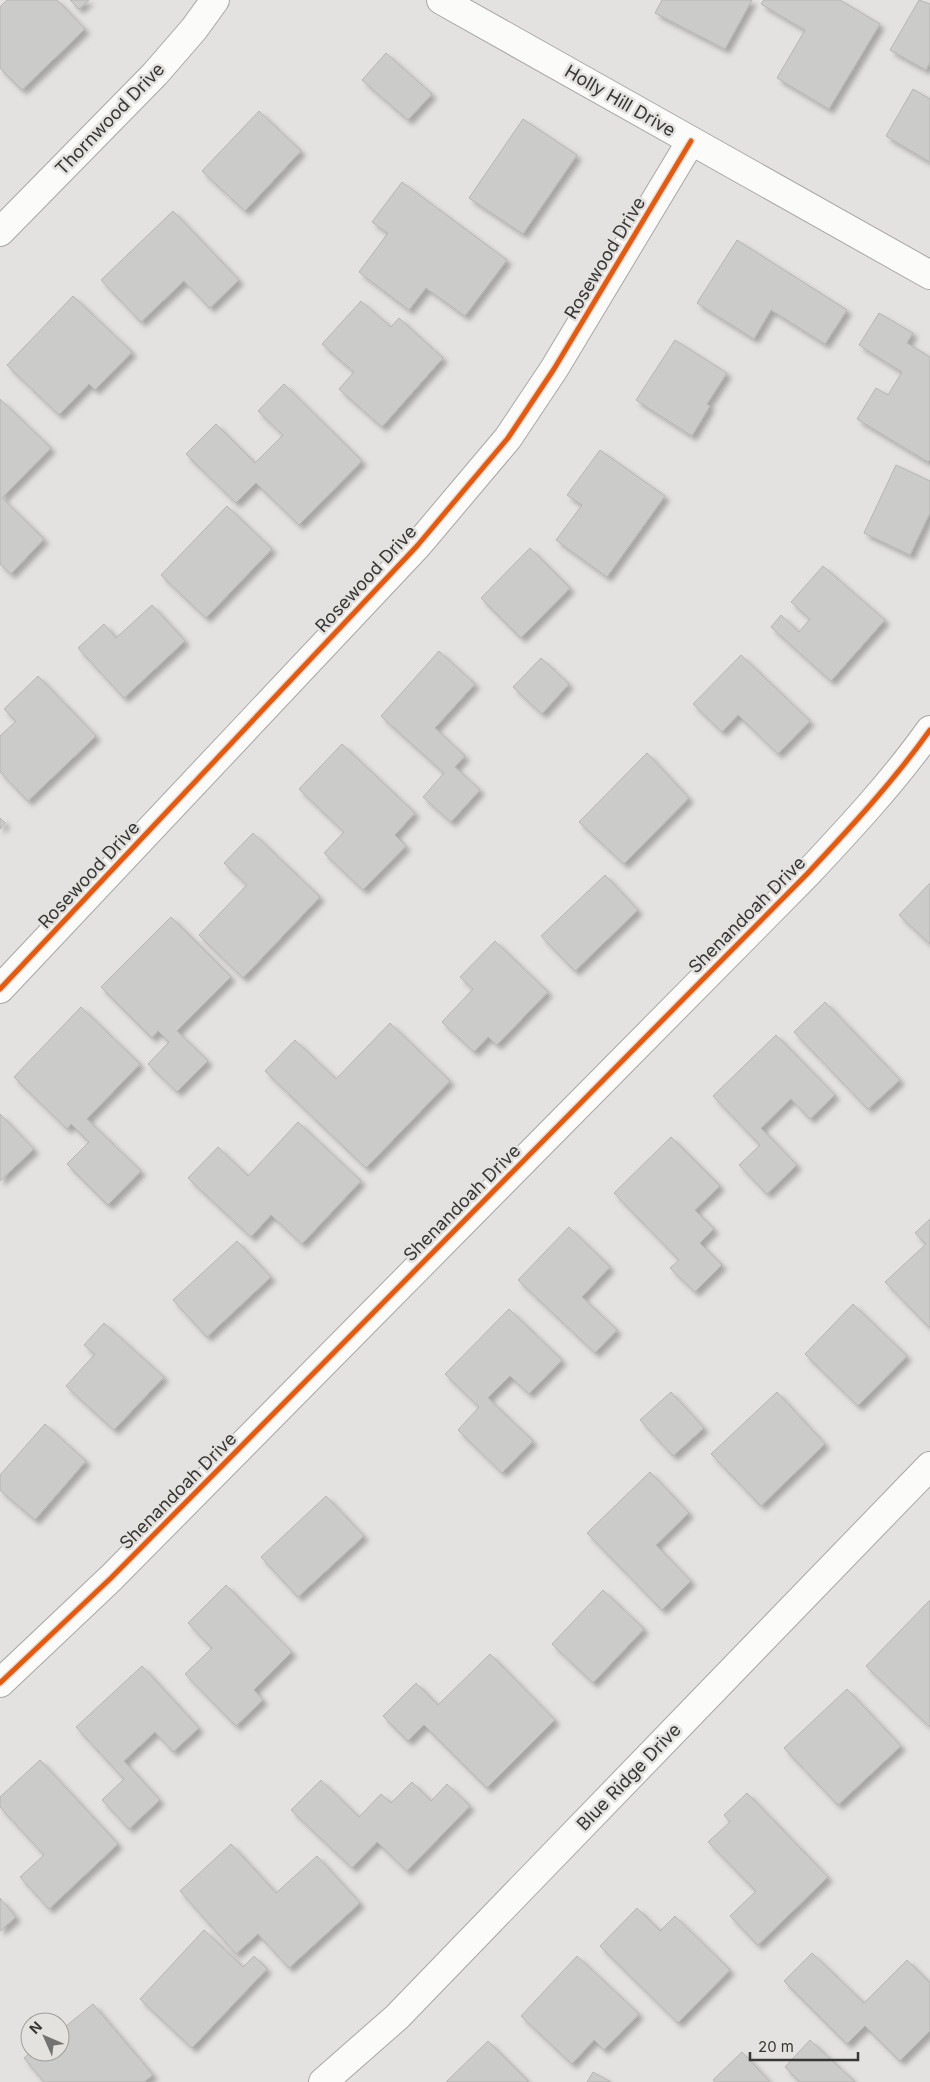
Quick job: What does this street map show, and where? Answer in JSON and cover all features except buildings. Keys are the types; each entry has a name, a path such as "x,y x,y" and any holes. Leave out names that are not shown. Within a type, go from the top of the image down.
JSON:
{"street":[{"name":"Thornwood Drive","path":"0,232 155,74 194,29 214,0"},
{"name":"Holly Hill Drive","path":"441,0 930,275"},
{"name":"Rosewood Drive","path":"0,989 418,546 508,438 554,370 691,142"},
{"name":"Shenandoah Drive","path":"0,1683 111,1578 806,874 865,812 930,730"},
{"name":"Blue Ridge Drive","path":"323,2082 397,2017 930,1466"}],"cycle path":[{"path":"0,989 417,546 508,438 554,369 691,141"},
{"path":"0,1683 111,1578 807,874 886,786 930,730"}]}
